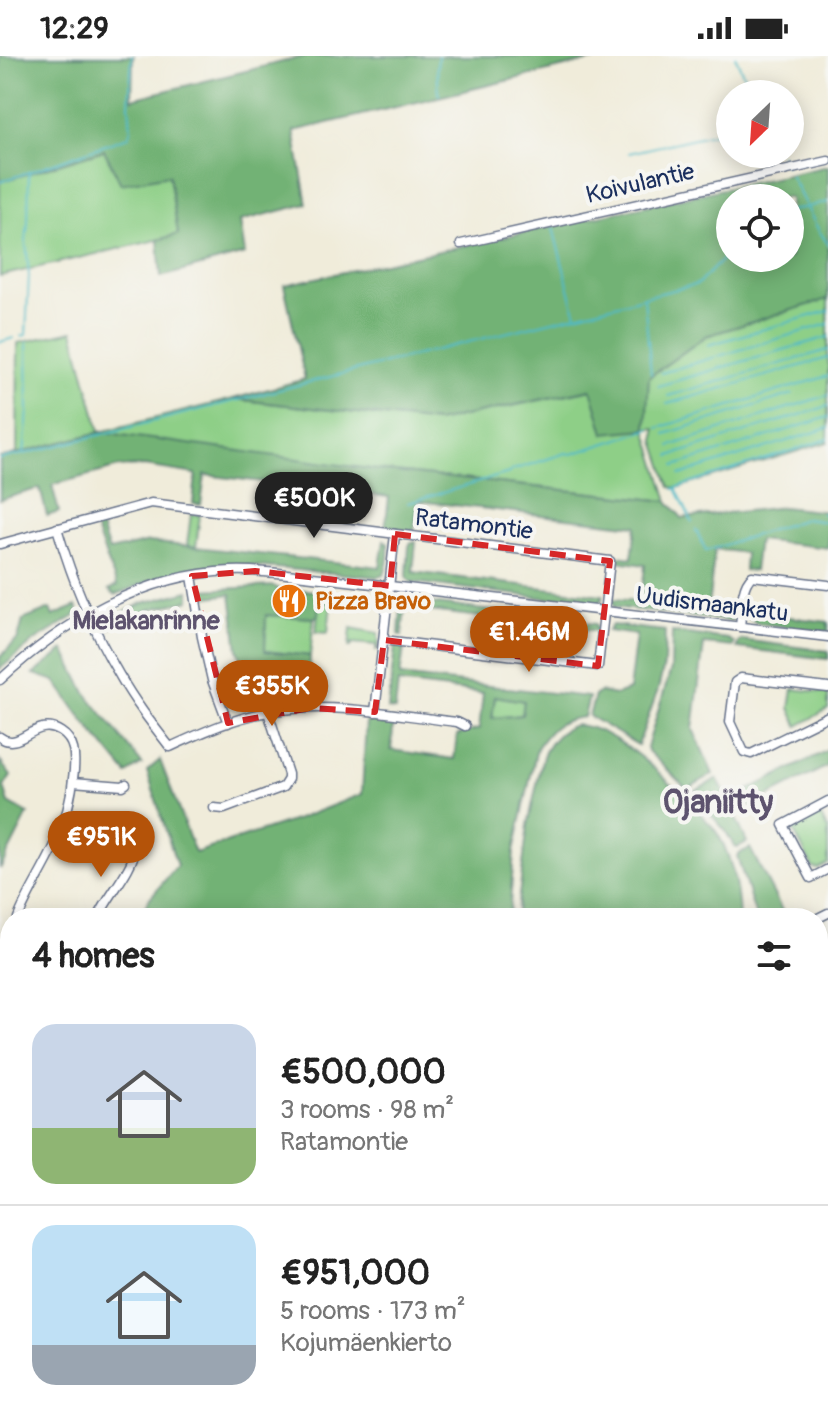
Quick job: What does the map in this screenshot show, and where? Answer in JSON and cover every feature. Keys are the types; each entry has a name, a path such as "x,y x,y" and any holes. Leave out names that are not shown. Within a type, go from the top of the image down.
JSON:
{"street":[{"name":"Koivulantie","path":"461,244 828,161"},
{"name":"Ratamontie","path":"0,544 151,503 610,561 604,612"},
{"path":"57,528 89,614 119,676 170,747 228,723 268,712 310,708 375,712 457,722 465,726"},
{"path":"375,712 395,534"},
{"name":"Uudismaankatu","path":"0,680 89,614 129,594 192,576 229,571 255,571 828,637"},
{"path":"192,576 212,680 228,723"},
{"path":"740,627 745,585 752,576 828,585"},
{"path":"384,640 598,666 604,612"},
{"path":"828,688 741,678 735,682 730,722 744,752 751,754 828,716"},
{"path":"214,808 224,809 287,784 288,774 268,712"},
{"path":"0,737 11,742 32,731 51,728 62,732 73,748 73,782 66,814 23,908"},
{"path":"73,782 126,784"},
{"path":"828,801 783,825 811,878 828,869"},
{"path":"103,908 133,861 135,850"}],"highlighted area":[{"path":"395,534 610,561 598,666 384,640 375,712 310,708 228,723 192,576 255,571 390,586"}],"green space":[{"path":"0,56 133,56 132,99 306,56 612,56 294,131 307,204 240,221 245,254 161,277 158,240 178,234 169,175 121,184 104,150 0,182"},
{"path":"104,150 169,175 179,235 0,276 0,182"},
{"path":"828,166 828,299 706,336 649,377 646,429 604,433 591,389 436,422 233,399 305,379 284,285 716,190 716,272 804,272 804,184 746,184"},
{"path":"828,299 828,442 677,488 670,487 655,441 655,428 646,429 668,501 385,471 17,454 18,343 73,331 100,432 233,399 436,422 592,389 604,433 649,377 706,336"},
{"path":"100,432 385,471 668,501 682,518 783,507 828,512 828,548 758,540 754,571 744,570 745,553 715,549 708,607 737,611 736,618 730,621 614,607 613,599 641,601 645,565 617,561 618,556 632,558 636,526 418,501 414,531 385,528 389,497 205,475 201,505 193,504 196,474 145,466 119,467 52,485 59,512 47,516 40,488 0,500 0,458"},
{"path":"191,514 200,515 196,547 187,545"},
{"path":"99,521 109,551 149,542 380,567 384,540 388,543 388,559 384,575 378,577 241,565 195,569 160,577 115,595 109,590 117,586 93,522"},
{"path":"411,542 416,542 413,572 603,595 602,600 595,604 411,582 407,574"},
{"path":"274,586 279,589 279,608 296,609 299,591 302,590 318,591 330,597 328,604 319,603 318,615 314,618 266,615 265,651 310,656 309,700 303,706 278,705 258,709 238,650 231,594 201,598 203,590"},
{"path":"189,591 190,600 148,610 104,631 104,621 143,603"},
{"path":"406,600 595,624 598,631 405,608 402,636 399,635 401,603"},
{"path":"319,603 331,604 328,633 316,632"},
{"path":"76,606 78,611 75,616 33,642 0,669 0,657 18,639 23,620 50,609 53,616"},
{"path":"748,612 828,622 828,632 756,623"},
{"path":"266,615 314,618 310,656 265,651"},
{"path":"612,625 665,631 664,665 638,745 589,716 595,695 600,692 616,695 629,690 636,635 608,631"},
{"path":"351,628 378,633 379,648 376,650 376,645 352,643 349,647"},
{"path":"672,632 728,639 734,643 733,647 704,644 693,729 713,774 687,789 647,747 671,669"},
{"path":"742,640 828,651 828,659 737,648"},
{"path":"395,646 404,648 400,676 589,697 584,717 556,726 537,748 514,851 510,908 144,908 177,866 147,771 160,760 195,853 362,794 366,721 394,720 391,750 454,759 457,735 479,729 483,693 398,683 395,710 388,709","holes":["495,696 524,701 522,715 492,718"]},
{"path":"64,650 86,693 142,764 127,774 55,681 34,674"},
{"path":"793,689 828,693 828,709 798,726 790,708"},
{"path":"495,696 524,701 523,715 492,718"},
{"path":"575,725 593,728 630,749 712,826 724,846 732,870 738,908 517,908 528,825 543,756 564,730"},
{"path":"828,750 828,766 734,814 747,842 738,847 691,793 717,779 729,800"},
{"path":"0,761 11,776 4,787 9,803 28,814 0,869"},
{"path":"818,811 828,830 828,863 818,869 813,868 793,830 796,824"},
{"path":"750,848 781,908 753,908 738,854"}],"waterway":[{"path":"0,182 128,137 131,130 132,56"},
{"path":"438,56 439,95"},
{"path":"735,56 746,80"},
{"path":"629,153 716,133"},
{"path":"21,336 26,335 29,276 26,241 29,173"},
{"path":"790,175 828,244"},
{"path":"804,208 828,202"},
{"path":"553,228 576,315 642,298"},
{"path":"651,374 644,297 698,284 716,266"},
{"path":"708,345 828,311"},
{"path":"24,454 576,315"},
{"path":"661,373 828,324"},
{"path":"658,386 828,337"},
{"path":"0,342 14,338"},
{"path":"0,459 24,454 28,410 27,342"},
{"path":"668,396 828,350"},
{"path":"667,404 828,358"},
{"path":"658,428 828,376"},
{"path":"665,434 793,394"},
{"path":"670,446 828,395"},
{"path":"670,456 828,406"},
{"path":"675,466 828,417"},
{"path":"680,475 828,428"},
{"path":"408,503 650,429"},
{"path":"673,489 828,439"},
{"path":"676,488 692,522"},
{"path":"822,514 828,512"},
{"path":"696,530 706,551 805,519 828,522"}],"place":[{"name":"Pizza Bravo","path":"289,601"}],"district":[{"name":"Mielakanrinne","path":"146,620"},
{"name":"Ojaniitty","path":"718,802"}]}
